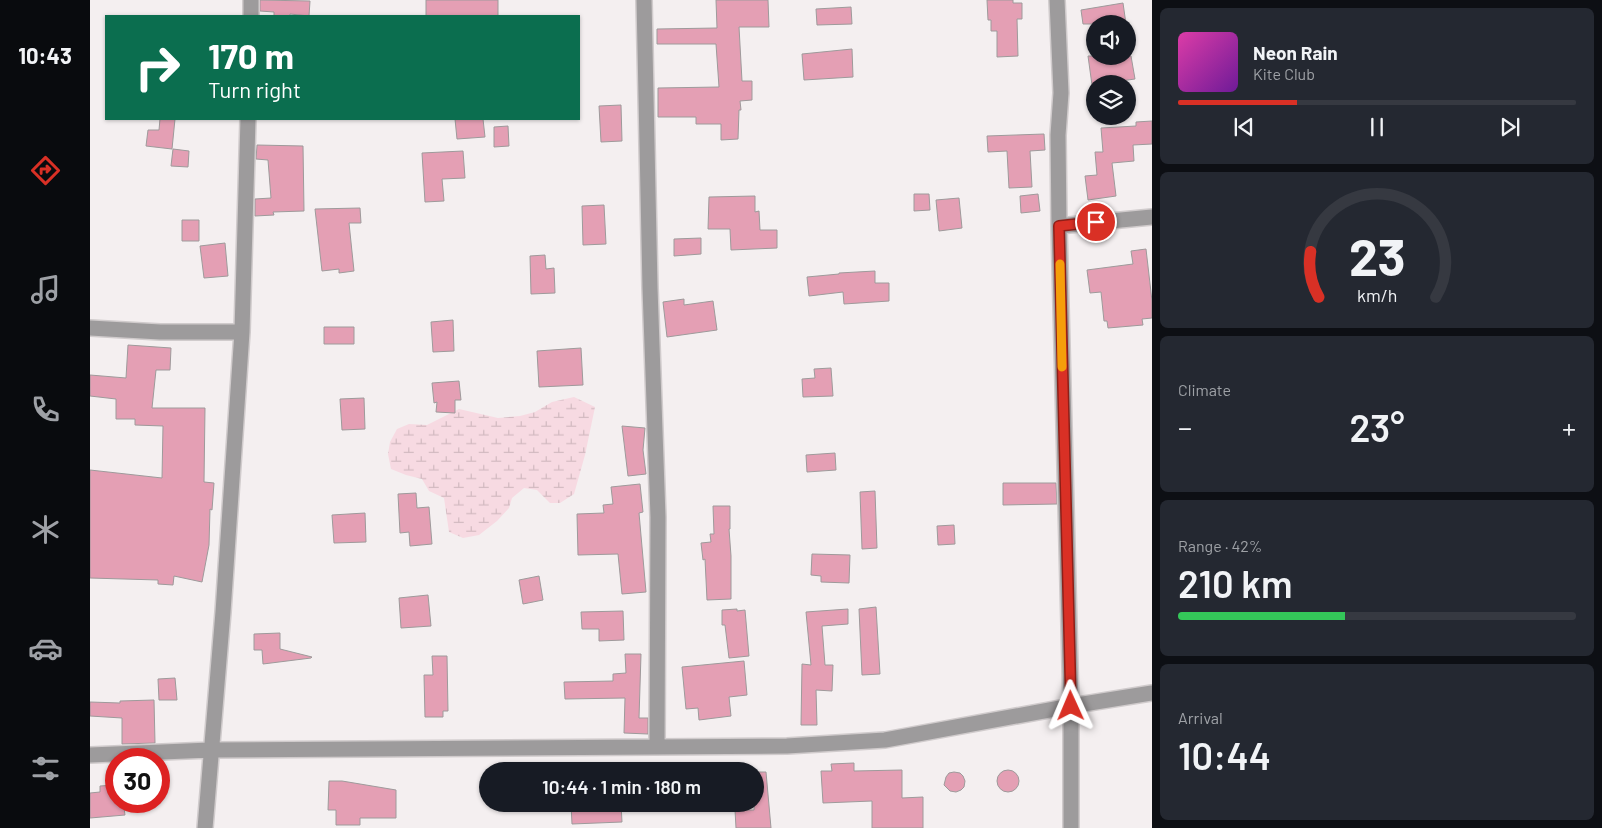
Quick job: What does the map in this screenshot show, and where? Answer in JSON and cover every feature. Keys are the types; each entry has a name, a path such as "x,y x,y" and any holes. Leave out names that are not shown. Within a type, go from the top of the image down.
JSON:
{"street":[{"path":"250,15 251,0"},
{"path":"644,0 650,288 658,517 657,747"},
{"path":"1057,0 1061,93 1058,135 1059,226 1071,706 1071,828"},
{"path":"205,828 223,612 242,332 248,120"},
{"path":"1059,226 1152,217"},
{"path":"90,328 160,332 242,332"},
{"path":"90,755 210,750 787,746 885,740 1152,693"}],"green space":[{"path":"574,397 595,407 585,455 574,494 560,503 550,503 537,490 524,488 512,498 509,508 497,521 479,535 463,538 449,532 444,498 429,491 422,479 391,469 388,454 390,442 397,429 409,424 427,425 459,409 498,418 520,416 535,412 552,402"}],"building":[{"path":"260,0 310,1 309,15 274,15 274,12 260,11"},
{"path":"426,0 498,0 498,15 426,15"},
{"path":"716,0 768,0 769,27 739,27 742,81 752,81 752,100 740,101 738,139 721,140 721,124 696,124 696,117 658,117 658,88 719,87 716,44 657,44 657,29 717,28"},
{"path":"987,0 1013,0 1013,3 1022,3 1022,19 1017,19 1018,56 997,57 997,31 991,31 991,20 988,20"},
{"path":"1123,3 1125,15 1086,15 1086,24 1083,24 1081,10"},
{"path":"851,7 852,24 817,25 816,9"},
{"path":"852,49 853,77 804,80 802,54"},
{"path":"1089,65 1133,65 1134,75 1091,75"},
{"path":"621,105 622,141 601,142 599,106"},
{"path":"160,120 175,120 172,149 146,146 148,130 159,130"},
{"path":"455,120 483,120 485,137 457,139"},
{"path":"1152,121 1152,144 1133,145 1134,161 1112,163 1116,196 1088,200 1085,176 1097,175 1095,152 1103,152 1101,128 1136,126 1136,122"},
{"path":"508,126 509,146 494,147 494,127"},
{"path":"1044,134 1045,150 1030,151 1032,187 1009,188 1007,151 988,152 987,136"},
{"path":"257,145 303,146 304,211 273,212 274,215 255,216 255,199 271,198 268,160 256,159"},
{"path":"173,149 189,151 188,167 171,166"},
{"path":"463,151 465,178 442,179 444,201 425,202 422,153"},
{"path":"914,194 929,194 930,210 914,211"},
{"path":"1038,194 1040,211 1021,213 1020,196"},
{"path":"755,196 755,212 759,211 760,230 777,230 777,248 731,250 730,229 708,229 709,197"},
{"path":"959,198 962,228 939,231 936,200"},
{"path":"604,205 606,244 583,245 582,206"},
{"path":"360,208 361,223 349,223 354,271 339,273 339,269 322,271 315,209"},
{"path":"182,220 199,220 199,241 182,241"},
{"path":"701,238 701,254 674,256 674,239"},
{"path":"225,243 228,276 204,278 200,246"},
{"path":"1146,249 1152,318 1142,319 1143,325 1108,328 1107,321 1104,321 1101,292 1090,293 1087,270 1133,264 1131,251"},
{"path":"545,255 546,269 554,268 555,293 531,294 530,256"},
{"path":"875,271 875,283 889,283 889,301 844,304 843,292 809,296 807,277"},
{"path":"684,299 684,305 713,301 717,330 667,337 663,302"},
{"path":"453,320 454,351 433,352 431,322"},
{"path":"324,327 354,327 354,344 324,344"},
{"path":"128,345 171,348 170,370 156,370 152,408 205,408 204,482 214,483 212,510 210,509 209,545 202,582 174,576 173,585 158,584 158,580 90,578 90,470 162,478 163,426 135,425 135,419 116,419 116,399 90,396 90,375 126,378"},
{"path":"581,348 583,385 539,387 537,351"},
{"path":"831,368 833,396 803,397 802,379 815,378 814,369"},
{"path":"459,381 461,400 455,400 455,413 436,412 437,402 434,403 432,383"},
{"path":"364,398 365,429 342,430 340,399"},
{"path":"622,426 645,428 643,450 646,474 628,476"},
{"path":"835,453 836,470 807,472 806,455"},
{"path":"1003,483 1056,483 1057,504 1003,505"},
{"path":"640,484 643,512 639,513 646,592 622,594 618,554 578,555 577,514 604,513 603,505 613,504 611,487"},
{"path":"875,491 877,548 862,549 860,492"},
{"path":"416,493 417,508 429,507 432,544 410,546 409,532 400,533 398,494"},
{"path":"713,506 730,506 731,599 707,600 705,559 703,560 701,543 711,542 710,534 714,534"},
{"path":"365,513 366,542 334,543 332,515"},
{"path":"954,525 955,544 938,545 937,526"},
{"path":"812,554 850,555 849,583 821,582 821,576 811,575"},
{"path":"539,576 543,600 523,604 519,580"},
{"path":"428,595 431,626 401,628 399,598"},
{"path":"876,607 880,674 862,675 859,609"},
{"path":"737,609 737,611 745,610 749,656 729,658 725,625 722,625 722,610"},
{"path":"848,609 848,624 822,626 825,665 833,665 832,691 816,690 817,725 801,725 802,664 811,665 806,612"},
{"path":"623,611 624,640 599,641 599,629 582,629 581,612"},
{"path":"280,633 280,649 312,657 263,664 262,650 254,650 254,634"},
{"path":"625,654 641,654 639,718 648,718 648,734 624,733 625,698 565,699 564,682 613,681 613,674 626,673"},
{"path":"432,656 447,656 448,711 443,711 443,717 425,717 424,675 433,675"},
{"path":"744,661 747,695 729,697 731,716 699,720 698,708 686,709 682,667"},
{"path":"175,678 177,700 159,700 158,679"},
{"path":"154,700 155,743 122,744 122,718 90,716 90,702 120,703 120,701"},
{"path":"854,763 854,771 902,770 902,798 923,797 923,828 872,828 872,801 823,803 821,771 832,771 831,764"},
{"path":"1008,770 1016,773 1019,781 1016,789 1008,792 1000,789 997,781 1000,773"},
{"path":"764,772 766,772 771,828 736,828 735,812 764,812"},
{"path":"949,773 960,773 965,781 964,787 956,792 950,791 944,785"},
{"path":"329,781 342,781 396,790 396,818 360,818 360,825 336,825 336,810 328,810"},
{"path":"100,786 105,786 105,813 125,813 125,815 90,818 90,793 100,792"},
{"path":"571,812 621,812 622,822 572,824"}],"slow traffic":[{"path":"1060,264 1062,367"}],"route":[{"path":"1071,706 1059,226 1096,222"}]}
